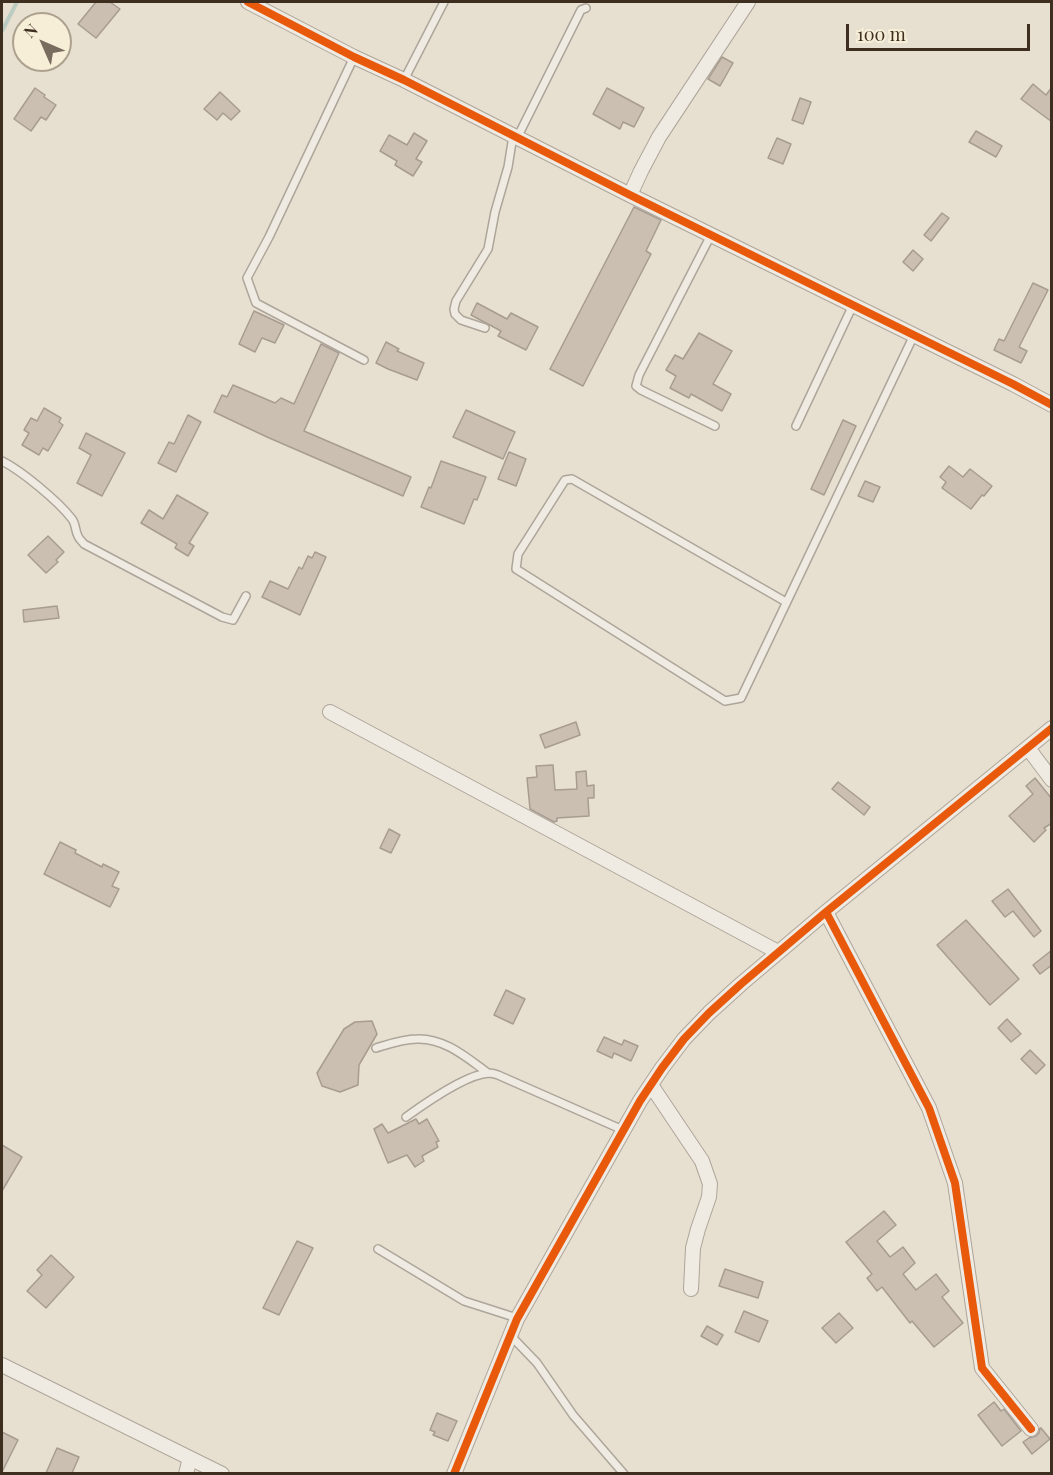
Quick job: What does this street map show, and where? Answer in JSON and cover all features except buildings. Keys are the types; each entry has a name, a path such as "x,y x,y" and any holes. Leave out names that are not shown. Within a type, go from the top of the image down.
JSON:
{"street":[{"path":"248,2 1052,405"},
{"path":"630,195 659,137 748,2"},
{"path":"330,712 778,952"},
{"path":"454,1473 517,1318 623,1130 662,1068 684,1039 709,1013 778,952 1052,728"},
{"path":"1028,748 1052,780"},
{"path":"826,912 929,1108 955,1184 982,1368 1031,1429"},
{"path":"651,1085 702,1161 711,1184 693,1248 691,1289"},
{"path":"2,1365 222,1473"},
{"path":"186,1473 190,1458"}],"lane":[{"path":"404,80 444,2"},
{"path":"484,328 461,320 455,314 456,302 488,249 495,212 515,137 581,10 586,8"},
{"path":"354,57 247,278 256,303 364,360"},
{"path":"711,235 639,375 636,386 715,426"},
{"path":"796,426 854,305"},
{"path":"786,602 572,479 565,480 518,554 516,569 725,701 741,698 914,334"},
{"path":"2,461 62,508 74,522 78,536 84,544 222,617 233,620 246,596"},
{"path":"376,1048 418,1038 437,1041 459,1052 488,1073 498,1075 623,1130"},
{"path":"406,1117 436,1096 473,1077 488,1073"},
{"path":"378,1250 464,1301 517,1318"},
{"path":"511,1336 537,1363 573,1415 624,1473"}],"waterway":[{"path":"2,31 17,2"}],"cycle path":[{"path":"248,2 1052,405"},
{"path":"454,1474 517,1319 640,1101 684,1039 741,984 826,912 1052,728"},
{"path":"826,912 929,1108 955,1183 982,1368 1031,1429"}]}
